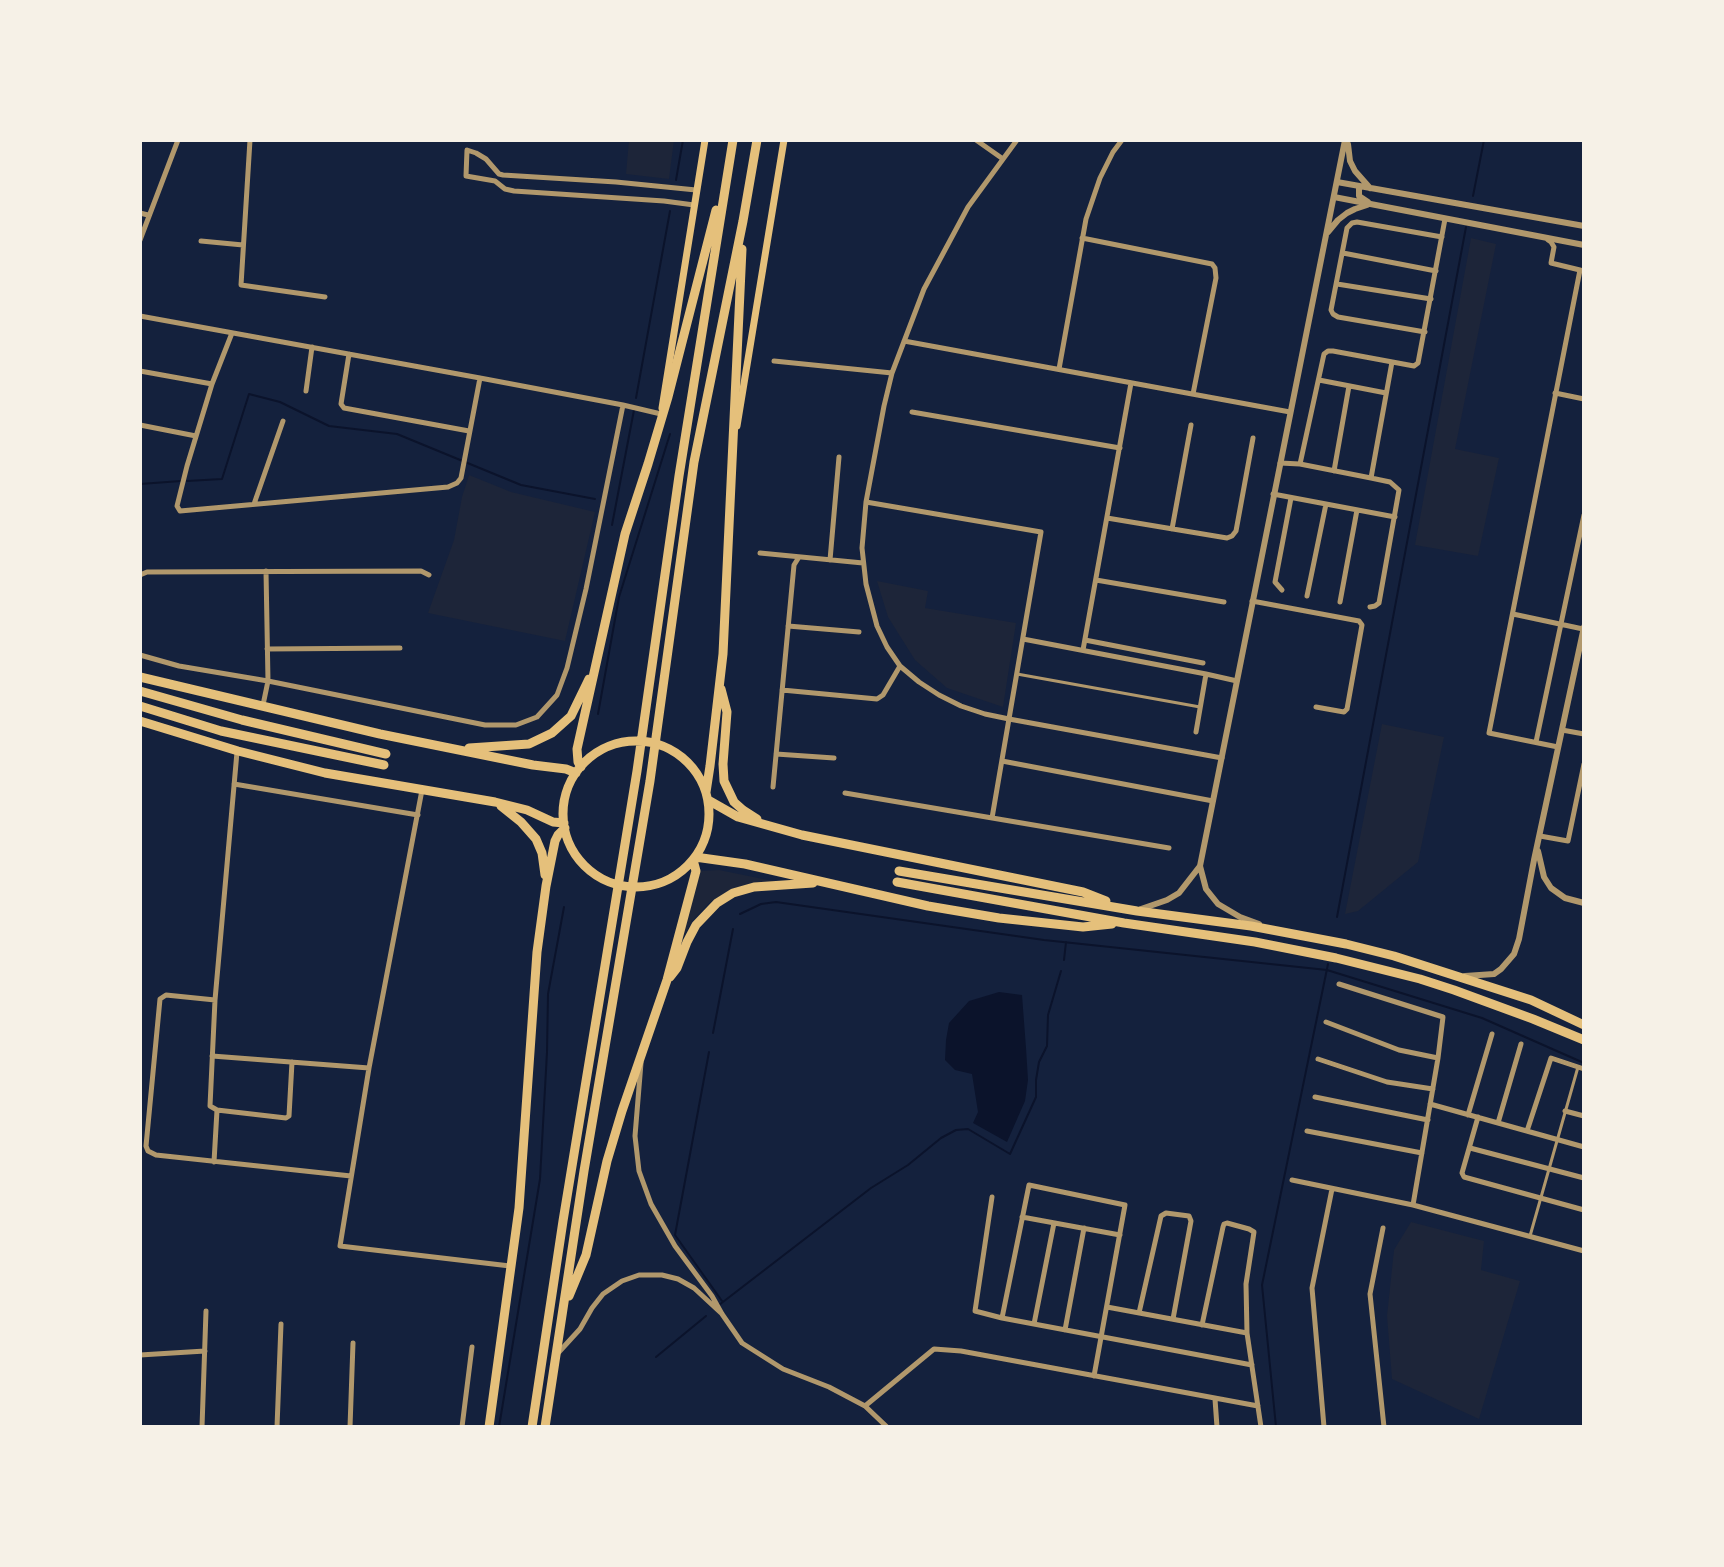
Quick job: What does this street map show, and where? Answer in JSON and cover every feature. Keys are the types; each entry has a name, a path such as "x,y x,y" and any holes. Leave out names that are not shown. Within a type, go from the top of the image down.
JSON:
{"highway":[{"path":"532,1427 637,771 679,476 733,140"},
{"path":"545,1427 650,781 694,462 757,140"},
{"path":"578,770 577,749 625,534 648,464 731,152"},
{"path":"743,221 723,654 707,796 709,817 706,834 694,858 678,873 659,883 639,886 619,884 600,877 584,864 572,848 564,826 565,797 578,770 601,751 617,744 651,743 682,757 699,777 707,796 738,817 802,835 1083,892 1123,908"},
{"path":"458,749 529,744 552,733 571,716 595,671"},
{"path":"140,676 380,734 578,770"},
{"path":"719,686 727,712 723,775 726,788 743,810 772,826"},
{"path":"140,691 242,720 386,754"},
{"path":"140,706 221,731 384,765"},
{"path":"140,721 325,773 495,802 527,810 564,826"},
{"path":"495,802 521,822 536,839 542,853 546,886"},
{"path":"489,1427 523,1166 537,952 555,841 564,826"},
{"path":"565,1305 582,1269 607,1161 667,980 696,871 694,858"},
{"path":"694,858 745,864 928,906 999,918 1083,927 1124,923"},
{"path":"899,871 1346,944 1394,956 1531,1000 1584,1025"},
{"path":"667,980 677,968 696,925 725,898 754,887 825,882"},
{"path":"897,882 1336,958 1454,990 1584,1040"}],"main road":[{"path":"661,414 705,140"},
{"path":"733,452 784,140"}],"street":[{"path":"140,240 178,140"},
{"path":"250,140 241,285 325,297"},
{"path":"976,140 1003,159"},
{"path":"1017,140 968,207 924,289 892,373 866,502 862,548 870,605 887,647 900,666 939,695 973,710 1222,758"},
{"path":"1059,369 1082,238 1096,188 1122,140"},
{"path":"1278,931 1240,917 1218,904 1206,889 1200,866 1346,140"},
{"path":"1346,140 1350,161 1370,188"},
{"path":"694,205 505,189 495,181 466,176 467,150 486,159 503,175 696,190"},
{"path":"1337,182 1582,225"},
{"path":"1359,186 1359,196 1371,204"},
{"path":"1334,197 1584,245"},
{"path":"1326,235 1347,213 1371,204"},
{"path":"140,213 148,215"},
{"path":"1300,464 1324,354 1333,351 1414,366 1418,363 1445,219"},
{"path":"1425,332 1338,317 1331,310 1347,228 1352,223 1442,237"},
{"path":"1540,237 1554,247 1551,263 1582,270 1489,733 1558,747"},
{"path":"1082,238 1212,264 1215,268 1216,278 1193,394"},
{"path":"201,241 243,245"},
{"path":"1343,253 1436,271"},
{"path":"1336,284 1431,299"},
{"path":"140,316 661,414"},
{"path":"232,333 196,436 177,506 180,511 448,487 461,478 480,378"},
{"path":"904,341 1290,412"},
{"path":"306,391 312,347"},
{"path":"349,354 341,404 344,408 469,431"},
{"path":"774,361 892,373"},
{"path":"1371,478 1392,362"},
{"path":"140,371 212,384"},
{"path":"1319,380 1386,393"},
{"path":"1083,650 1131,382"},
{"path":"1334,471 1349,386"},
{"path":"1555,393 1584,399"},
{"path":"140,655 179,666 485,725 516,725 537,717 557,695 567,668 623,405"},
{"path":"912,412 1120,448"},
{"path":"254,504 283,421"},
{"path":"140,425 196,436"},
{"path":"1172,529 1191,425"},
{"path":"1107,518 1227,538 1232,536 1236,531 1253,438"},
{"path":"830,560 839,457"},
{"path":"1280,463 1300,464 1390,482 1399,490 1379,603 1370,607"},
{"path":"1273,494 1395,517"},
{"path":"1282,590 1275,582 1291,498"},
{"path":"866,502 1041,532 992,818"},
{"path":"1307,596 1326,504"},
{"path":"1340,602 1357,510"},
{"path":"1536,742 1584,515"},
{"path":"760,553 863,563"},
{"path":"773,787 794,565 799,557"},
{"path":"262,706 268,681 266,571"},
{"path":"140,574 421,571 429,575"},
{"path":"1096,580 1224,602"},
{"path":"1252,601 1359,621 1362,625 1347,709 1344,712 1316,707"},
{"path":"1460,976 1494,974 1514,954 1584,628 1513,614"},
{"path":"788,626 859,632"},
{"path":"1023,639 1237,681"},
{"path":"1085,640 1203,663"},
{"path":"267,649 400,648"},
{"path":"782,690 877,699 883,695 900,666"},
{"path":"1196,732 1206,674"},
{"path":"1562,730 1584,734"},
{"path":"238,751 215,1000 210,1106 217,1110 286,1118 289,1116 292,1062"},
{"path":"776,754 834,758"},
{"path":"1002,761 1213,801"},
{"path":"1540,836 1568,841 1584,764"},
{"path":"233,784 418,815"},
{"path":"422,789 369,1068 340,1246 512,1266"},
{"path":"845,793 1169,848"},
{"path":"1537,848 1544,877 1551,888 1565,898 1584,903"},
{"path":"1137,911 1179,893 1200,866"},
{"path":"1339,984 1443,1017 1413,1205"},
{"path":"215,1000 166,995 160,999 148,1151 156,1155 351,1176"},
{"path":"1326,1022 1399,1050 1438,1058"},
{"path":"1468,1115 1492,1034"},
{"path":"1498,1123 1521,1044"},
{"path":"212,1056 369,1068"},
{"path":"641,1058 635,1136 637,1157 643,1183 664,1228 742,1343 783,1369 829,1387 865,1406 887,1427"},
{"path":"1527,1131 1551,1058 1581,1068"},
{"path":"1318,1059 1387,1082 1433,1089"},
{"path":"1315,1097 1428,1120"},
{"path":"1430,1104 1584,1147"},
{"path":"214,1162 217,1110"},
{"path":"1565,1111 1584,1116"},
{"path":"1478,1117 1462,1173 1464,1177 1584,1210"},
{"path":"1307,1131 1422,1153"},
{"path":"1470,1148 1584,1178"},
{"path":"1292,1180 1413,1205 1584,1251"},
{"path":"1002,1318 1028,1186 1031,1184 1125,1205 1094,1376"},
{"path":"1324,1427 1312,1288 1332,1189"},
{"path":"992,1197 975,1311 1252,1365"},
{"path":"1139,1313 1161,1216 1166,1213 1189,1216 1191,1221 1173,1319"},
{"path":"1022,1217 1120,1235"},
{"path":"1034,1324 1054,1223"},
{"path":"1202,1325 1224,1224 1252,1230 1246,1284 1247,1333 1261,1427"},
{"path":"1065,1330 1084,1228"},
{"path":"1383,1228 1370,1294 1384,1427"},
{"path":"557,1354 580,1329 603,1294 622,1281 639,1275 654,1274 678,1279 694,1288 722,1314"},
{"path":"1107,1307 1247,1333"},
{"path":"202,1427 206,1311"},
{"path":"277,1427 281,1324"},
{"path":"350,1427 353,1343"},
{"path":"462,1427 472,1347"},
{"path":"865,1406 934,1349 961,1351 1258,1406"},
{"path":"140,1355 205,1351"},
{"path":"1215,1399 1217,1427"}],"lane":[{"path":"1017,674 1200,707"},
{"path":"1530,1237 1565,1111 1581,1068"}],"shaded area":[{"path":"629,140 674,140 669,179 626,174"},
{"path":"1471,238 1496,244 1455,449 1499,458 1478,556 1415,545"},
{"path":"469,475 511,492 595,512 565,641 428,613 454,540"},
{"path":"877,581 928,591 925,608 1016,623 1003,707 947,688 915,660 888,617"},
{"path":"1382,724 1444,737 1418,862 1358,911 1345,914"},
{"path":"719,870 778,882 751,883 732,889 709,903 693,920 680,942 700,871"},
{"path":"999,992 1022,995 1028,1080 1025,1101 1007,1142 973,1123 978,1112 972,1074 955,1070 945,1060 949,1023 969,1001"},
{"path":"1411,1222 1484,1241 1481,1270 1520,1281 1479,1419 1392,1379 1387,1316 1394,1250"}],"waterway":[{"path":"676,180 683,140"},
{"path":"1473,196 1484,140"},
{"path":"636,398 670,211"},
{"path":"1337,917 1466,227"},
{"path":"187,481 222,479 249,394 280,402 329,426 397,434 521,485 595,499"},
{"path":"612,525 634,410"},
{"path":"598,714 619,597 670,434"},
{"path":"140,484 181,481"},
{"path":"740,914 761,904 776,902 1044,940 1327,970 1482,1018 1584,1063"},
{"path":"499,1427 540,1179 548,994 564,907"},
{"path":"713,1033 733,929"},
{"path":"1064,960 1066,942"},
{"path":"1276,1427 1262,1285 1328,964"},
{"path":"719,1305 871,1188 956,1130 968,1129 1010,1154 1036,1097 1039,1062 1047,1046 1048,1015 1061,971"},
{"path":"709,1052 675,1235 722,1301"},
{"path":"656,1357 706,1316"}]}
